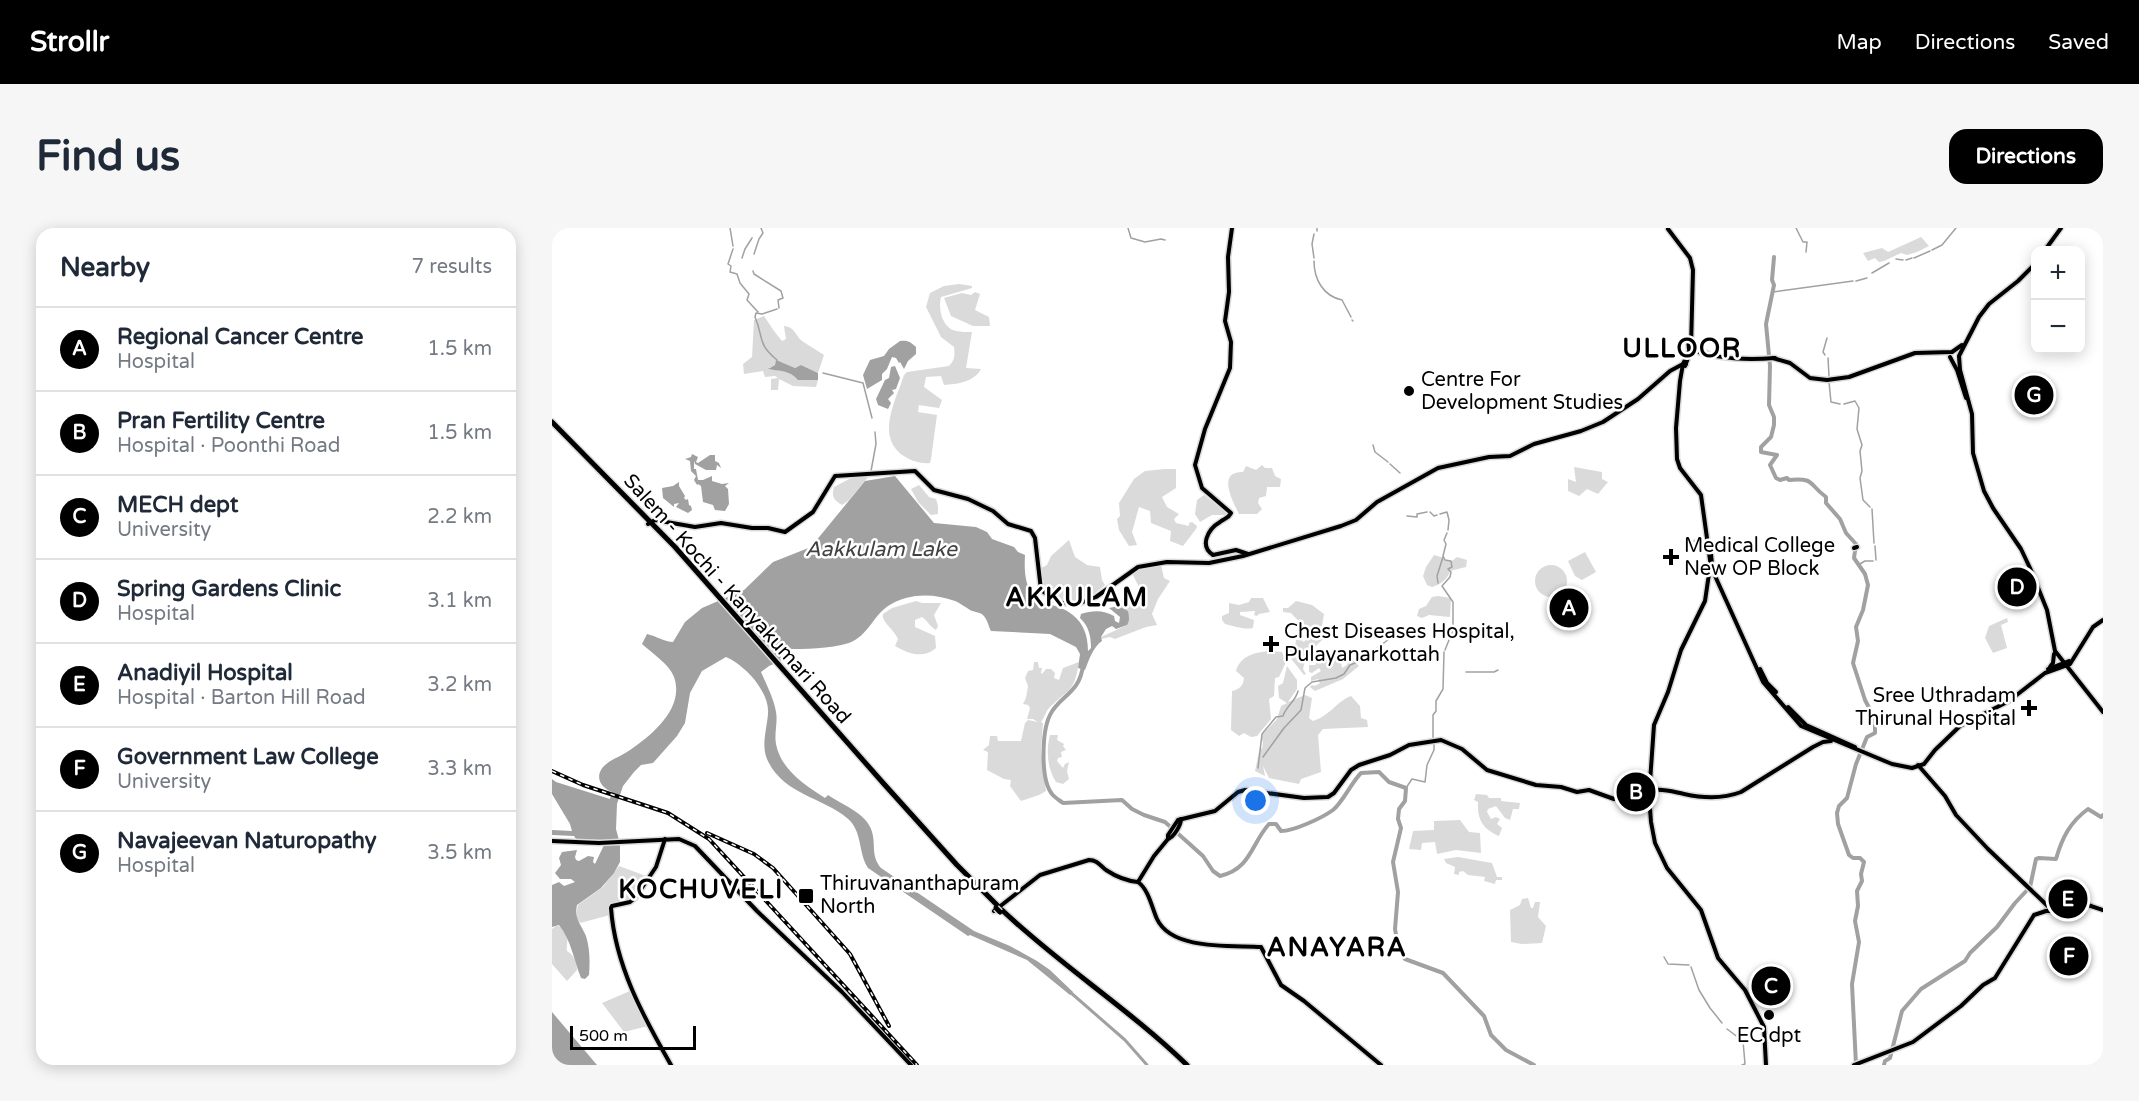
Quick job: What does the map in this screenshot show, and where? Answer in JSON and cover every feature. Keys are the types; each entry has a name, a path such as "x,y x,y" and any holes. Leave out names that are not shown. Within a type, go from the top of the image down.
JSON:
{"highway":[{"name":"Salem - Kochi - Kanyakumari Road","path":"552,424 649,523 896,800"},
{"name":"Salem - Kochi - Kanyakumari Road","path":"780,670 818,717 896,800"},
{"path":"896,800 955,867 998,910 1053,960 1153,1037 1185,1065"}],"main road":[{"path":"1232,228 1228,257 1229,291 1225,321 1231,342 1230,368 1205,429 1195,465 1202,488 1231,511 1228,518 1219,522 1206,538 1205,544 1209,552 1213,555 1236,550 1249,555"},
{"path":"2049,246 2062,228"},
{"path":"1668,229 1690,258 1693,270 1690,348 1682,381 1678,458 1683,469 1704,498 1711,565 1705,601 1681,650 1654,725 1649,796 1652,830 1666,868 1701,910 1719,958 1752,1002 1764,1027 1766,1065"},
{"path":"1952,355 1962,346 1972,323 1991,300 2031,266"},
{"path":"1959,370 1958,357 1975,322 1989,304 2031,267"},
{"path":"1690,348 1708,354 1734,358 1789,360 1813,378 1833,379 1849,377 1915,353 1937,353 1958,357"},
{"path":"1690,348 1686,357 1676,428 1677,459 1680,468 1701,495 1709,548"},
{"path":"1952,355 1955,360 1958,357"},
{"path":"1952,355 1959,370 1972,414 1972,447 1980,485 1988,504 2018,549 2046,614 2054,654 2050,670"},
{"path":"649,523 661,521 695,527 721,523 785,532 813,512 835,476 915,471 934,489 968,499 993,511 1008,524 1029,529 1035,538 1041,590 1063,603 1078,604 1096,597 1132,569 1167,562 1209,563 1249,555 1351,522 1377,502 1438,468 1489,457 1510,456 1534,444 1595,425 1638,399 1686,357"},
{"path":"1678,366 1685,364"},
{"path":"1972,447 1984,491 2025,556 2047,609 2055,651 2070,674 2103,714"},
{"path":"1707,539 1696,542 1709,548"},
{"path":"1711,565 1764,685 1801,726 1857,749"},
{"path":"1916,766 1959,725 2013,696 2050,670 2070,661 2093,627 2103,620"},
{"path":"2054,654 2103,714"},
{"path":"2050,670 2061,670 2070,674"},
{"path":"1825,736 1902,767 1916,766 1928,760"},
{"path":"1822,742 1825,736"},
{"path":"1138,882 1179,822 1215,811 1238,792 1245,790 1304,798 1328,796 1334,793 1351,770 1409,745 1439,740 1462,749 1487,770 1544,787 1562,787 1575,792 1589,790 1614,799 1649,796 1657,789 1694,796 1730,796 1741,792 1781,765 1822,742 1835,741"},
{"path":"1925,774 1928,760 1936,748"},
{"path":"1916,766 1945,796 1956,815 1983,844 2053,911"},
{"path":"1651,780 1657,789"},
{"path":"552,841 599,843 679,838 695,846 757,911 842,992 911,1065"},
{"path":"665,839 656,867 635,898 611,908 617,951 626,976 653,1034 671,1065"},
{"path":"998,910 1040,875 1094,860 1106,870 1138,882 1144,888 1160,925 1180,940 1206,945 1261,947 1281,985 1380,1065"},
{"path":"1856,1064 1913,1042 1983,985 1995,978 2034,915 2046,910 2059,911 2071,904 2082,903 2103,910"}],"shaded area":[{"path":"1921,237 1929,246 1907,255 1901,253 1879,262 1875,258 1868,261 1863,253 1882,248 1888,252"},
{"path":"959,284 972,286 972,288 941,297 941,312 944,322 951,329 972,332 966,368 981,369 970,380 955,384 944,385 941,376 926,377 924,387 942,400 939,408 919,405 918,412 937,415 930,463 917,462 904,456 895,448 889,429 890,418 907,372 949,366 952,362 954,347 941,337 926,307 930,293 944,286"},
{"path":"975,292 980,294 975,310 989,317 990,326 973,326 951,316 944,298 962,293 971,295"},
{"path":"764,316 782,341 786,339 784,326 788,327 802,341 824,355 818,373 801,365 795,368 776,361 775,365 769,368 770,370 818,380 816,387 793,386 779,379 778,390 771,390 771,379 778,378 775,376 765,377 763,371 744,374 743,364 752,357 754,320"},
{"path":"1262,465 1265,468 1272,468 1275,476 1281,479 1280,487 1267,487 1266,496 1259,498 1258,503 1262,509 1257,514 1239,514 1229,488 1230,476 1243,472 1246,466 1256,470"},
{"path":"1574,467 1602,472 1602,479 1608,482 1598,494 1587,489 1579,496 1568,491 1568,479 1576,482"},
{"path":"1176,469 1176,488 1162,497 1167,507 1179,514 1174,519 1176,523 1189,526 1192,522 1197,526 1196,529 1183,546 1170,541 1171,531 1151,523 1150,511 1139,507 1132,532 1137,545 1129,546 1119,530 1117,519 1120,516 1119,503 1134,479 1145,471"},
{"path":"855,476 869,476 842,505 834,498 834,487"},
{"path":"919,485 929,497 936,499 938,514 931,515 918,502 911,489"},
{"path":"1204,495 1229,515 1212,515 1200,522 1195,514 1197,500"},
{"path":"1069,540 1075,557 1087,565 1100,567 1105,585 1093,595 1071,603 1056,598 1048,592 1041,568 1047,565 1051,556"},
{"path":"1585,552 1596,572 1582,580 1575,576 1568,561"},
{"path":"1434,555 1444,558 1445,561 1452,561 1457,557 1467,560 1466,567 1450,571 1443,581 1432,587 1427,585 1423,576"},
{"path":"1161,565 1164,578 1170,581 1158,599 1152,614 1157,625 1115,639 1110,637 1101,639 1127,625 1128,611 1119,606 1137,599 1143,592 1133,575 1135,571"},
{"path":"1551,565 1563,569 1567,581 1563,593 1551,597 1539,593 1535,581 1539,569"},
{"path":"1432,597 1451,598 1450,617 1429,615 1422,618 1417,616 1419,609 1426,606"},
{"path":"1251,598 1263,598 1270,612 1257,616 1254,615 1255,611 1240,612 1240,615 1254,620 1253,628 1225,624 1222,616 1229,613 1229,603 1239,605 1249,602"},
{"path":"916,601 941,603 934,615 938,626 936,630 922,617 915,620 915,627 935,636 936,648 921,654 911,653 895,646 898,639 883,617 883,614 892,608"},
{"path":"1296,601 1312,605 1324,614 1322,626 1309,627 1291,613 1283,612 1283,608 1288,608"},
{"path":"2007,618 2008,622 2001,625 2007,648 1993,653 1985,638 1989,626"},
{"path":"1331,631 1313,649 1305,661 1303,669 1306,674 1304,675 1289,656 1290,648 1295,648 1296,640 1300,639 1304,642 1308,637"},
{"path":"1259,652 1282,652 1286,662 1279,677 1275,678 1274,696 1269,699 1271,719 1257,736 1251,737 1244,733 1239,736 1231,730 1232,691 1241,687 1244,678 1236,671 1245,658"},
{"path":"1334,657 1341,662 1342,668 1347,665 1350,657 1359,666 1343,679 1315,691 1310,687 1320,683 1318,679 1311,681 1311,677 1321,671 1319,668 1312,673 1309,672 1309,665 1315,665 1325,658 1330,660"},
{"path":"1034,662 1038,662 1039,668 1042,668 1042,674 1046,669 1051,669 1055,673 1054,678 1059,680 1063,668 1079,662 1073,684 1049,708 1041,722 1043,723 1041,749 1046,791 1021,801 1010,786 1011,780 987,770 988,752 983,750 989,745 990,736 997,736 998,741 1021,741 1025,723 1028,720 1038,722 1027,719 1030,708 1023,704 1028,686 1025,678 1028,671 1033,670"},
{"path":"1287,666 1297,680 1297,689 1288,702 1305,695 1312,698 1309,718 1313,721 1319,718 1351,696 1360,706 1361,718 1367,720 1368,727 1323,729 1318,735 1321,772 1301,779 1299,784 1269,778 1263,766 1265,776 1255,771 1260,747 1262,749 1261,736 1277,719 1281,706 1287,703 1279,698 1278,686 1283,683"},
{"path":"1050,735 1058,735 1057,740 1064,744 1066,750 1061,752 1062,757 1057,761 1063,768 1069,762 1067,771 1069,779 1063,784 1056,782 1049,765"},
{"path":"1476,794 1487,795 1489,798 1501,798 1501,801 1520,803 1519,809 1513,809 1510,820 1505,818 1496,806 1488,809 1487,812 1491,819 1496,817 1500,819 1497,824 1502,828 1499,836 1482,823 1478,802 1474,800"},
{"path":"1460,820 1469,832 1480,833 1481,853 1456,850 1437,854 1435,842 1422,843 1421,850 1409,849 1413,831 1434,830 1434,821"},
{"path":"1458,857 1492,863 1497,877 1502,877 1502,880 1496,880 1495,884 1484,881 1485,877 1468,875 1463,871 1459,872 1459,875 1454,874 1455,867 1446,863 1444,859"},
{"path":"619,866 646,876 634,898 611,905 610,915 580,923 577,916 578,905 603,887"},
{"path":"1528,898 1531,908 1535,902 1540,902 1538,917 1546,926 1542,943 1511,942 1510,910 1520,905 1522,899"},
{"path":"556,926 566,932 567,951 576,964 577,970 567,981 552,964 552,929"},
{"path":"630,991 648,1026 624,1032 602,1003"}],"water":[{"path":"900,341 907,341 916,347 916,354 908,361 904,369 896,358 892,357 882,374 882,380 867,389 863,375 870,360 884,356"},
{"path":"776,360 795,368 801,365 818,373 818,380 798,380 788,373 768,369 775,365"},
{"path":"895,366 900,378 896,389 892,390 894,393 888,399 891,403 888,409 878,405 876,399 885,380 889,378 891,367"},
{"path":"692,454 698,457 696,462 698,463 710,455 715,455 715,461 721,468 717,465 716,470 706,470 694,461 694,469 696,469 698,480 712,476 712,481 722,484 729,483 725,486 728,489 729,504 725,511 715,510 713,505 703,502 701,486 697,485 694,480 696,476 691,471 690,461 685,459 691,457"},
{"name":"Aakkulam Lake","path":"895,476 934,523 976,527 987,532 992,539 1014,547 1025,555 1026,580 1033,596 1037,602 1058,607 1080,622 1087,640 1088,651 1091,648 1090,636 1086,625 1080,618 1081,614 1102,612 1114,616 1115,621 1119,623 1120,617 1109,608 1119,606 1128,611 1128,623 1116,629 1112,626 1106,629 1101,637 1102,641 1094,650 1085,670 1078,668 1080,654 1076,647 1050,634 991,631 983,615 955,601 929,596 904,599 883,610 856,640 825,648 785,649 781,652 785,659 761,672 775,707 776,740 779,753 788,769 802,782 825,798 828,795 862,816 871,828 875,856 881,868 974,931 1010,946 1037,961 1073,992 1070,995 1027,960 968,936 868,868 852,823 837,811 792,788 774,771 764,748 768,714 765,697 755,680 741,666 726,657 702,671 690,693 685,723 677,736 653,763 641,765 623,786 617,804 616,829 620,844 620,862 601,888 577,905 577,918 586,936 589,956 589,975 585,979 581,978 563,931 559,925 552,927 552,885 559,882 564,886 575,882 571,879 560,879 555,873 561,865 559,858 562,852 577,850 576,860 579,861 588,856 594,857 595,864 604,845 600,840 552,835 552,830 572,831 552,794 552,779 610,799 612,792 600,782 600,771 609,762 639,744 656,728 671,710 675,699 676,688 672,672 665,663 642,644 647,634 673,642 685,622 702,608 744,590 773,562 811,547 865,481"},
{"path":"679,482 684,498 688,499 691,506 692,510 688,513 676,507 679,503 674,504 674,507 663,498 662,488"},
{"path":"552,1012 597,1065 552,1065"}],"waterway":[{"path":"730,228 733,246"},
{"path":"754,254 763,233 761,228"},
{"path":"1128,228 1131,238 1145,242 1165,240"},
{"path":"1796,228 1803,242 1807,242 1806,252"},
{"path":"1932,250 1942,245 1956,228"},
{"path":"1314,234 1312,244 1314,258"},
{"path":"742,258 752,238"},
{"path":"733,249 728,264 731,266 730,272 737,274 740,283 749,294 747,300 758,312"},
{"path":"1914,258 1930,251"},
{"path":"1774,257 1772,280 1774,285 1766,324 1770,366 1769,405 1774,417 1774,425 1771,437 1761,447 1761,452 1777,455 1770,465 1776,478 1808,481 1826,497 1826,503 1840,519 1846,533 1856,544 1854,558 1865,574 1868,585 1863,610 1856,627 1858,641 1853,663 1865,700 1875,719 1875,733 1867,737 1856,764 1847,798 1839,806 1837,813 1838,824 1849,855 1853,858 1860,858 1864,862 1862,881 1857,891 1858,906 1855,921 1859,942 1852,984 1856,1065"},
{"path":"1906,260 1912,258"},
{"path":"1896,259 1903,260"},
{"path":"1314,261 1321,286 1330,295 1342,300 1351,317"},
{"path":"1872,273 1889,263"},
{"path":"753,271 754,274 781,291 783,298 778,300 779,308"},
{"path":"1856,281 1867,278"},
{"path":"1773,292 1853,281"},
{"path":"777,309 762,314 756,313 755,317 766,349 777,360"},
{"path":"1825,355 1823,352 1827,338"},
{"path":"1828,358 1829,376"},
{"path":"823,373 863,383 872,418"},
{"path":"1829,382 1831,402 1840,404"},
{"path":"1844,404 1855,401 1859,408 1857,429 1862,445 1860,478 1863,500 1870,507"},
{"path":"871,471 876,444 875,432"},
{"path":"1373,445 1375,452 1388,462"},
{"path":"1390,464 1400,473"},
{"path":"1872,509 1874,543"},
{"path":"1407,516 1417,517 1417,514 1427,512"},
{"path":"1430,512 1434,516 1437,515"},
{"path":"1440,514 1447,512 1448,530"},
{"path":"1445,650 1453,630 1453,602 1442,586 1450,577 1451,572 1448,569 1452,567 1451,561 1445,560 1443,556 1447,533"},
{"path":"1875,546 1876,560"},
{"path":"1438,583 1437,576 1443,557"},
{"path":"1858,565 1865,561 1873,561"},
{"path":"1263,757 1284,728 1301,710 1305,688 1312,682 1336,678 1344,674 1350,665 1360,661 1401,630"},
{"path":"1433,741 1433,715 1436,711 1436,701 1443,689 1444,652"},
{"path":"1083,665 1074,689 1054,709 1047,722 1044,767 1048,787 1052,794 1063,803 1122,800 1132,809 1165,822 1203,856 1213,871 1220,876 1230,873 1244,862 1269,824 1276,824 1281,831 1293,829 1308,824 1333,810 1361,773 1379,772 1389,782 1406,788 1405,801 1399,809 1398,819 1401,828 1393,862 1398,892 1395,929 1399,951 1405,959 1443,973 1484,1016 1491,1035 1506,1050 1534,1065"},
{"path":"1466,672 1498,670"},
{"path":"1258,768 1262,734 1276,717 1283,716 1298,691"},
{"path":"1406,788 1412,779 1425,782 1434,742"},
{"path":"1884,1065 1885,1061 1890,1058 1902,1011 1921,989 1965,961 1970,953 1997,927 2030,887 2036,859 2056,859 2061,844 2076,819 2088,809 2101,817 2103,815"},
{"path":"1664,957 1668,964 1689,965"},
{"path":"1691,967 1699,990 1722,1023"},
{"path":"1070,992 1125,1040 1147,1065"},
{"path":"1727,1029 1743,1041 1745,1064 1742,1065"}],"railway":[{"path":"552,771 583,785 668,813 709,839 917,1065"},
{"path":"707,833 754,854 773,868 850,954 889,1026"}],"place":[{"name":"Centre For Development Studies","path":"1409,391"},
{"name":"Navajeevan Naturopathy","path":"2034,395"},
{"name":"Medical College New OP Block","path":"1671,557"},
{"name":"Spring Gardens Clinic","path":"2017,587"},
{"name":"Regional Cancer Centre","path":"1569,608"},
{"name":"Chest Diseases Hospital, Pulayanarkottah","path":"1271,644"},
{"name":"Sree Uthradam Thirunal Hospital","path":"2029,708"},
{"name":"Pran Fertility Centre","path":"1636,792"},
{"name":"Thiruvananthapuram North","path":"806,896"},
{"name":"Anadiyil Hospital","path":"2068,899"},
{"name":"Government Law College","path":"2069,956"},
{"name":"MECH dept","path":"1771,986"},
{"name":"EC dpt","path":"1769,1015"}],"district":[{"name":"ULLOOR","path":"1682,348"},
{"name":"AKKULAM","path":"1077,597"},
{"name":"KOCHUVELI","path":"701,889"},
{"name":"ANAYARA","path":"1337,947"}]}
